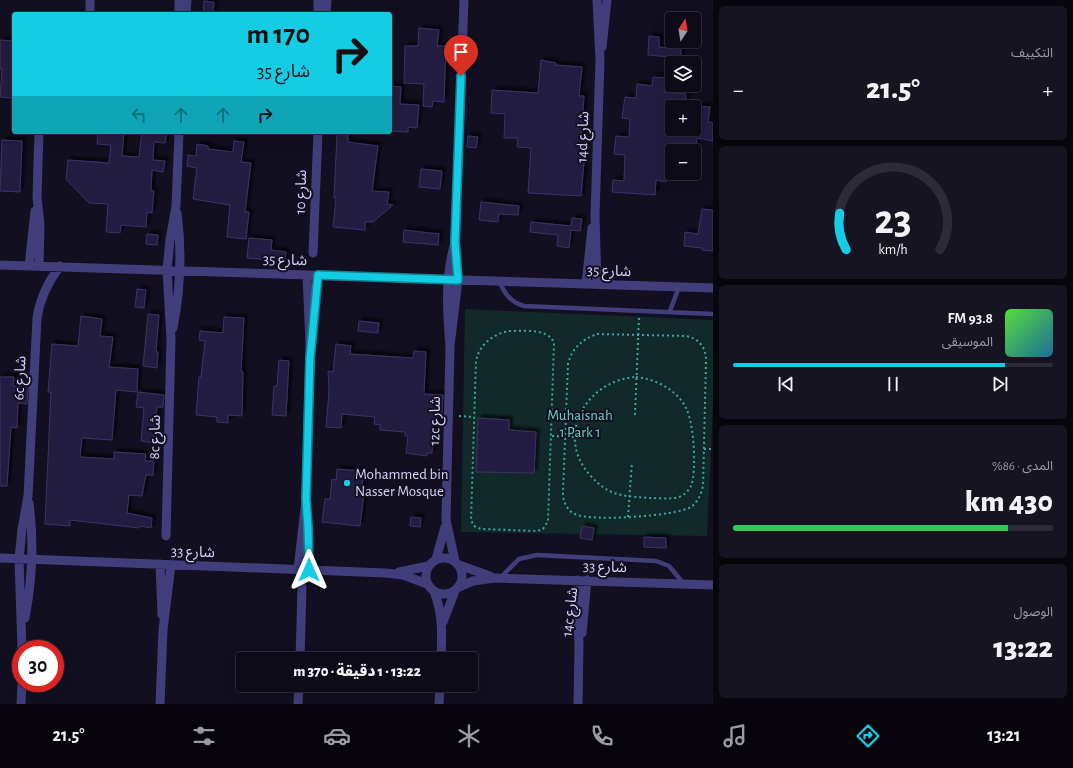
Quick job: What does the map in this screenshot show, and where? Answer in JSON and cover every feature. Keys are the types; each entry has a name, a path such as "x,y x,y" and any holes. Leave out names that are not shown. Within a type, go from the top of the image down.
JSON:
{"street":[{"path":"90,0 90,10"},
{"path":"179,0 179,12"},
{"path":"186,12 187,0"},
{"path":"318,0 318,12"},
{"path":"326,12 327,0"},
{"name":"12c شارع","path":"450,346 458,280 455,242 464,0"},
{"name":"14d شارع","path":"597,0 600,60 595,215 597,284"},
{"name":"14d شارع","path":"600,60 607,0"},
{"path":"39,134 37,197 40,266"},
{"name":"8c شارع","path":"166,536 171,339 168,270 170,240 176,206 179,134"},
{"name":"شارع 10","path":"313,253 318,134"},
{"path":"29,266 37,197"},
{"name":"8c شارع","path":"171,339 177,303 179,270 179,230 176,206"},
{"name":"14d شارع","path":"586,284 595,215"},
{"name":"12c شارع","path":"436,559 446,520 450,346 447,279 455,242"},
{"name":"شارع 35","path":"0,265 713,288"},
{"name":"6c شارع","path":"22,640 19,559 28,496 37,318 39,306 47,284 60,266"},
{"path":"298,570 306,499 310,344 307,275"},
{"path":"310,344 318,275"},
{"name":"6c شارع","path":"23,628 29,592 31,519 28,496"},
{"path":"306,499 309,570"},
{"name":"12c شارع","path":"446,520 457,563"},
{"name":"شارع 33","path":"0,558 386,573 403,575 427,584"},
{"path":"441,652 442,625 440,608 434,591 427,584 426,572 428,566 436,559 449,558 457,563 462,576 442,625"},
{"name":"شارع 33","path":"457,563 498,578"},
{"path":"160,564 163,630"},
{"path":"160,704 163,630 171,565"},
{"name":"شارع 33","path":"386,573 428,566"},
{"name":"شارع 33","path":"457,589 473,581 498,578 713,585"},
{"name":"14c شارع","path":"577,580 579,646 578,704"},
{"name":"14c شارع","path":"579,646 587,580"},
{"path":"300,652 302,587"},
{"path":"434,591 444,594 457,589"},
{"path":"21,704 22,692"},
{"path":"298,704 299,692"},
{"path":"439,704 440,692"}],"lane":[{"path":"499,281 506,295 511,300 524,306 713,314"},
{"path":"670,311 679,287"},
{"path":"498,578 519,559 537,555 656,560 669,566 684,584"}],"path":[{"path":"635,415 639,310"},
{"path":"514,331 546,333 551,337 554,347 551,436 548,521 546,527 537,531 481,529 474,526 471,520 476,361 483,344 504,332 514,331"},
{"path":"597,334 638,335 691,337 704,348 706,360 702,492 696,502 680,511 628,517 581,516 569,510 563,498 564,436 568,363 575,348 581,342 597,334"},
{"path":"636,377 648,379 674,393 686,408 694,434 693,477 691,487 680,497 670,498 630,497 613,492 594,479 578,459 574,445 574,437 582,411 590,399 608,385 622,379 636,377"},
{"path":"449,416 474,417"},
{"path":"551,436 574,437"},
{"path":"704,448 713,449"},
{"path":"628,517 632,462"}],"green space":[{"name":"Muhaisnah 1 Park 1","path":"465,309 713,320 713,406 707,536 461,532"}],"building":[{"path":"204,1 214,2 213,12 203,12"},
{"path":"419,28 439,30 437,46 446,46 444,102 433,101 432,107 423,106 424,84 404,83 405,46 418,46"},
{"path":"649,36 659,37 659,47 681,49 681,56 648,55"},
{"path":"0,40 12,41 12,98 0,97 2,69 0,69"},
{"path":"541,60 556,63 555,65 582,67 579,96 584,96 581,140 586,140 581,196 528,193 531,148 517,147 518,138 504,138 505,114 491,113 492,90 538,93"},
{"path":"653,77 665,78 664,92 686,94 686,100 665,100 665,136 701,136 701,106 710,107 708,122 713,123 713,141 697,138 696,144 665,144 666,182 656,180 655,195 612,192 613,180 624,181 625,155 614,154 616,136 629,137 630,119 622,118 625,97 636,98 637,84 652,86"},
{"path":"392,86 401,87 400,104 419,105 417,128 408,127 408,132 392,131"},
{"path":"98,134 124,134 122,156 139,157 142,134 167,134 165,143 154,142 153,160 165,161 163,172 152,170 151,191 154,191 152,213 147,212 146,227 121,225 120,233 106,232 108,204 89,203 66,179 68,160 109,163 111,145 97,144"},
{"path":"337,134 348,135 348,142 378,146 372,191 389,192 387,204 393,205 373,222 365,222 365,230 333,227 336,198 334,198"},
{"path":"468,136 478,137 476,148 467,147"},
{"path":"2,140 22,141 20,192 0,191"},
{"path":"234,141 244,142 241,162 251,163 245,212 249,212 246,239 227,237 230,205 193,199 197,168 187,166 188,155 196,156 197,144 208,146 208,149 233,152"},
{"path":"421,169 442,171 440,189 419,187"},
{"path":"481,202 519,206 518,215 499,214 498,222 479,220"},
{"path":"702,209 713,210 713,251 684,246 685,232 698,234"},
{"path":"572,218 582,219 580,231 571,230 569,248 557,246 558,235 530,232 531,222 571,226"},
{"path":"404,230 439,234 438,245 403,242"},
{"path":"147,234 158,235 157,245 146,244"},
{"path":"249,238 272,240 271,250 286,252 284,264 272,262 272,260 247,258"},
{"path":"137,289 146,290 144,308 135,307"},
{"path":"148,314 159,315 156,351 158,352 157,368 143,366"},
{"path":"81,316 102,319 100,336 113,337 109,367 138,369 137,392 116,390 112,440 82,438 80,457 114,459 114,452 146,454 145,461 154,461 153,475 146,475 142,496 129,495 127,513 152,518 151,528 70,520 70,526 45,524 51,392 48,392 52,344 78,346"},
{"path":"224,317 244,318 241,371 243,372 242,416 228,415 228,423 217,422 217,417 196,415 199,377 201,377 205,341 199,340 200,331 223,333"},
{"path":"359,321 379,323 378,333 358,331"},
{"path":"336,344 351,346 350,354 413,358 414,351 426,352 424,394 443,395 442,415 435,415 432,453 427,453 427,456 406,453 408,436 405,436 405,432 380,430 380,425 374,424 375,417 342,414 341,428 326,427 329,392 328,371 333,372"},
{"path":"279,360 289,361 286,416 272,415 274,386 277,386"},
{"path":"0,377 14,377 13,386 28,387 27,404 18,403 17,428 11,427 7,486 0,486"},
{"path":"138,392 164,395 163,407 157,407 153,443 141,441 144,408 136,407"},
{"path":"478,418 509,420 509,430 536,432 534,473 476,472"},
{"path":"337,469 363,471 362,493 364,493 360,526 322,522 325,499 330,499 332,479 336,480"},
{"path":"411,517 421,518 420,527 410,526"},
{"path":"582,526 594,528 592,540 580,538"},
{"path":"644,537 666,538 666,548 644,547"}],"place":[{"name":"Mohammed bin Nasser Mosque","path":"347,483"}],"route":[{"path":"309,570 308,513 306,499 310,344 318,275 458,280 458,261 455,242 461,76"}]}
